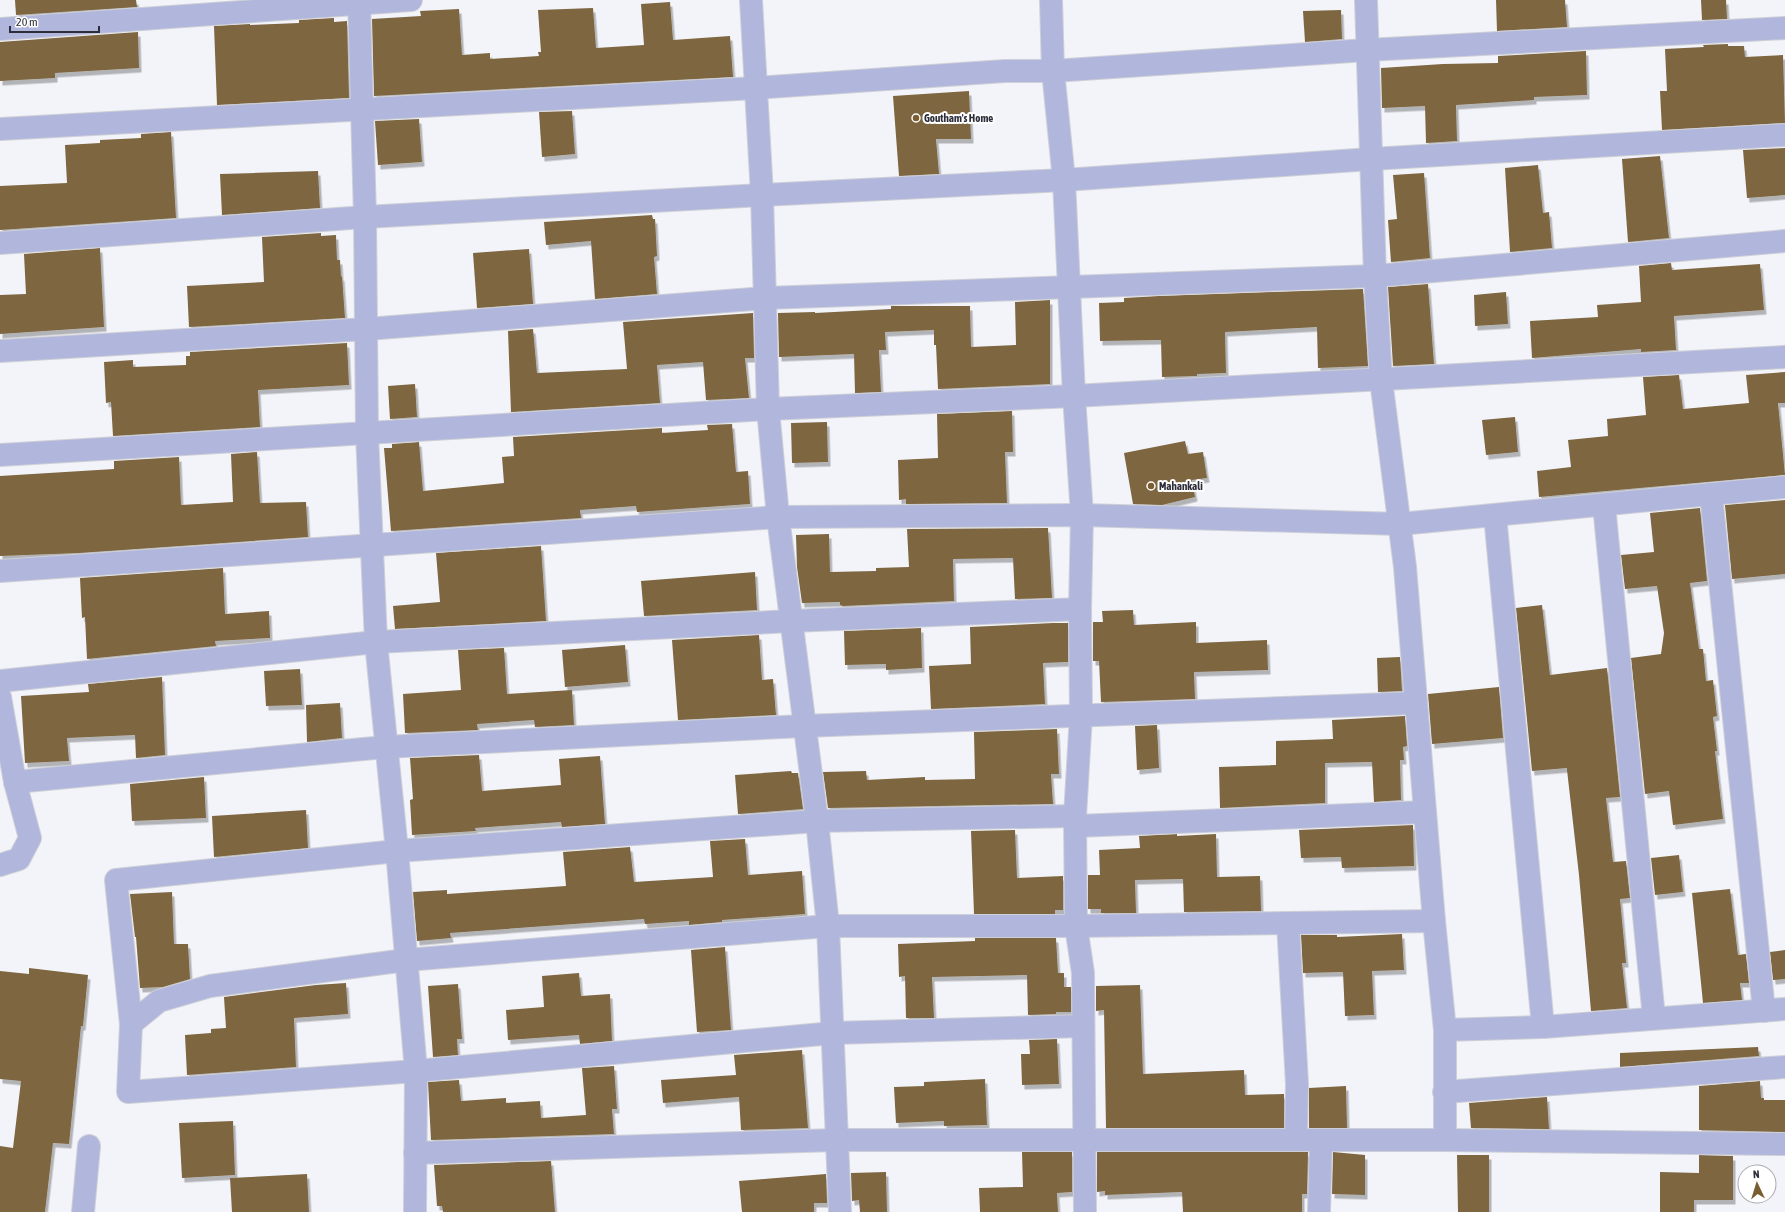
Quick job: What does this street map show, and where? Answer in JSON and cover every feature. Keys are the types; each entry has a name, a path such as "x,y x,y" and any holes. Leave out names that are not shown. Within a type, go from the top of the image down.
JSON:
{"street":[{"path":"0,29 359,2 411,0"},
{"path":"751,0 762,195 768,409 778,517 817,820 828,926 840,1212"},
{"path":"1051,0 1053,71 1064,180 1074,396 1082,515 1080,609 1081,715 1076,821 1076,926 1083,973 1085,1212"},
{"path":"1366,0 1375,276 1381,380 1406,574 1434,921 1445,1030 1444,1140"},
{"path":"359,2 366,217 367,433 376,642 397,851 416,1071 415,1212"},
{"path":"0,129 756,88 1005,71 1053,71 1367,50 1785,28"},
{"path":"0,243 366,217 1064,180 1371,159 1785,135"},
{"path":"0,351 367,328 766,298 1375,276 1785,240"},
{"path":"0,456 768,409 1074,396 1785,357"},
{"path":"0,571 778,517 1082,515 1400,524 1785,487"},
{"path":"1445,1030 1543,1026 1775,1010 1711,494"},
{"path":"1604,505 1654,1018"},
{"path":"1495,515 1543,1026"},
{"path":"0,680 376,642 792,621 1080,609"},
{"path":"0,697 15,782 30,838 19,859 0,865"},
{"path":"15,782 386,746 804,726 1416,703"},
{"path":"1083,1026 833,1033 416,1071 128,1092 131,1024 116,880 397,851 817,820 1076,821 1425,812"},
{"path":"131,1024 159,1001 210,986 406,960 828,926 1076,926 1434,921"},
{"path":"1288,923 1297,1084 1296,1140"},
{"path":"1444,1092 1785,1067"},
{"path":"415,1153 837,1140 1444,1140 1785,1144"},
{"path":"1319,1212 1321,1140"},
{"path":"83,1212 89,1146"}],"building":[{"path":"15,0 136,0 137,7 16,15"},
{"path":"1496,0 1565,0 1567,27 1497,31"},
{"path":"1701,0 1726,0 1727,19 1702,20"},
{"path":"670,2 673,40 730,36 733,77 374,96 372,19 421,16 420,11 459,9 462,55 490,53 490,59 539,56 538,52 541,52 538,10 593,8 596,48 644,45 641,4"},
{"path":"1341,10 1342,39 1305,42 1303,11"},
{"path":"334,18 334,22 347,21 349,98 217,105 214,26 299,23 299,20"},
{"path":"138,32 139,68 55,73 55,78 0,81 0,42"},
{"path":"1728,44 1728,46 1744,46 1745,57 1783,55 1785,123 1662,130 1660,91 1667,91 1665,49"},
{"path":"1586,51 1587,95 1534,97 1534,100 1456,105 1457,141 1426,143 1425,106 1382,108 1381,68 1443,64 1498,63 1498,56"},
{"path":"969,91 971,139 936,139 939,174 899,176 893,96"},
{"path":"572,111 575,154 542,157 539,112"},
{"path":"419,119 422,162 378,165 375,121"},
{"path":"171,132 176,218 0,230 0,186 67,183 65,145 100,143 100,140 141,138 141,134"},
{"path":"1785,148 1785,195 1747,198 1743,150"},
{"path":"1660,156 1669,238 1628,242 1622,159"},
{"path":"1538,165 1543,213 1549,212 1552,248 1510,252 1505,168"},
{"path":"318,171 320,208 222,215 220,174"},
{"path":"1424,173 1430,258 1391,262 1388,220 1397,219 1393,175"},
{"path":"652,215 653,219 655,219 657,256 654,257 657,294 595,299 591,241 546,245 544,222"},
{"path":"321,233 321,236 336,235 337,260 340,260 345,318 189,327 187,286 264,282 262,237"},
{"path":"100,248 104,327 0,334 0,295 26,294 24,254"},
{"path":"529,249 533,304 477,308 473,253"},
{"path":"1671,263 1672,270 1760,264 1764,310 1674,316 1676,350 1641,352 1641,349 1532,358 1530,321 1598,317 1597,305 1641,302 1639,266"},
{"path":"1428,284 1434,364 1393,366 1388,287"},
{"path":"1363,289 1368,366 1318,368 1317,327 1225,332 1226,373 1197,374 1197,376 1162,377 1161,340 1100,341 1099,303 1124,302 1124,298"},
{"path":"1506,292 1508,324 1475,326 1474,295"},
{"path":"1050,300 1050,384 938,389 934,330 885,332 886,350 879,350 881,392 855,393 854,354 779,357 778,313 815,313 891,309 891,306 970,306 971,347 1016,345 1015,302"},
{"path":"753,313 754,358 745,358 749,398 706,400 703,362 657,365 660,403 511,412 508,331 533,329 537,373 627,369 623,322"},
{"path":"347,343 349,385 258,390 260,427 113,436 111,402 106,403 104,362 133,360 133,367 186,365 186,356 190,356 190,352"},
{"path":"1785,372 1785,403 1778,403 1785,475 1539,497 1537,471 1571,467 1568,440 1608,436 1607,419 1646,415 1643,377 1679,375 1683,409 1749,403 1746,375"},
{"path":"415,384 417,417 390,419 388,386"},
{"path":"1012,411 1013,452 1005,452 1007,503 906,504 906,499 899,500 898,460 938,458 937,414"},
{"path":"1515,417 1518,452 1486,455 1482,420"},
{"path":"827,422 828,462 792,463 791,423"},
{"path":"732,424 736,472 748,471 750,504 637,512 636,506 580,510 581,518 391,531 384,448 392,448 392,444 419,442 423,491 504,483 502,457 514,456 513,437 662,428 662,433 708,430 707,425"},
{"path":"1185,441 1188,454 1203,452 1207,478 1192,480 1195,497 1162,505 1133,504 1124,453"},
{"path":"257,452 260,503 306,502 308,537 79,553 0,556 0,476 114,469 114,461 179,457 181,505 233,502 231,454"},
{"path":"1785,500 1785,574 1732,579 1725,505"},
{"path":"1700,508 1707,581 1690,583 1699,649 1703,649 1706,681 1713,680 1717,716 1713,717 1717,751 1715,751 1723,819 1673,825 1669,791 1645,794 1631,658 1661,654 1664,633 1657,586 1625,589 1621,555 1654,552 1650,513"},
{"path":"1048,528 1052,598 1015,599 1013,558 953,559 954,601 843,606 840,605 840,602 802,603 797,567 796,535 829,534 830,572 876,571 876,568 909,567 907,529"},
{"path":"541,546 546,621 395,629 393,606 440,602 436,553"},
{"path":"223,568 225,614 269,611 270,638 215,641 216,646 87,659 85,617 82,618 80,578"},
{"path":"755,572 757,610 644,616 641,581"},
{"path":"1542,605 1550,675 1607,668 1620,797 1606,798 1613,862 1626,861 1630,898 1620,899 1626,963 1622,963 1627,1008 1591,1011 1579,875 1567,768 1532,771 1516,608"},
{"path":"1133,610 1134,625 1196,622 1196,643 1267,640 1268,670 1194,672 1195,699 1101,702 1099,661 1093,661 1093,622 1103,622 1102,611"},
{"path":"1068,623 1068,662 1043,663 1045,704 931,709 929,666 971,664 970,627"},
{"path":"921,628 922,668 886,670 886,664 845,665 844,631"},
{"path":"759,635 762,680 773,679 776,715 678,720 672,640"},
{"path":"625,645 628,682 565,687 562,650"},
{"path":"504,648 507,694 572,690 574,725 535,727 534,720 477,724 478,730 405,733 403,694 461,690 458,650"},
{"path":"1400,657 1402,691 1378,692 1377,658"},
{"path":"300,669 302,705 266,706 264,671"},
{"path":"162,677 165,755 136,758 135,735 67,738 69,761 25,763 21,696 89,692 88,684"},
{"path":"1499,687 1503,738 1432,744 1428,694"},
{"path":"340,703 342,738 307,742 306,705"},
{"path":"1405,716 1407,746 1403,747 1404,760 1400,760 1401,800 1374,802 1372,762 1325,763 1325,803 1220,808 1219,767 1276,765 1276,741 1333,739 1332,720"},
{"path":"1157,725 1159,768 1137,770 1135,726"},
{"path":"1057,729 1059,774 1051,774 1053,804 828,808 823,772 866,771 867,780 925,777 925,780 975,779 974,732"},
{"path":"479,755 482,791 561,785 559,759 600,756 605,824 562,827 561,822 475,828 476,831 412,835 410,800 413,799 410,758"},
{"path":"791,771 792,773 798,773 803,809 738,814 735,775"},
{"path":"204,777 206,818 132,821 130,784"},
{"path":"306,810 308,848 214,857 212,816"},
{"path":"1413,825 1414,866 1342,868 1341,857 1301,858 1299,830"},
{"path":"1015,830 1017,878 1063,876 1063,910 1055,910 1055,914 974,914 971,831"},
{"path":"1177,834 1177,836 1216,834 1217,877 1260,876 1261,911 1184,912 1183,879 1135,880 1136,913 1101,913 1101,909 1088,909 1088,875 1100,875 1099,850 1140,848 1139,836"},
{"path":"745,839 748,875 802,871 805,914 722,920 722,922 689,925 689,921 645,924 644,919 450,933 451,938 417,941 413,892 447,890 447,894 566,886 563,852 630,847 634,882 713,877 710,841"},
{"path":"1679,855 1683,892 1655,895 1651,858"},
{"path":"1730,889 1738,955 1746,954 1749,983 1740,983 1742,1000 1703,1003 1692,893"},
{"path":"172,892 174,944 188,944 190,979 163,987 140,988 136,937 130,894"},
{"path":"1402,934 1404,970 1372,971 1374,1015 1345,1016 1343,972 1303,973 1301,935 1337,935 1337,937"},
{"path":"975,938 1056,938 1058,973 1064,973 1064,987 1071,987 1071,1012 1028,1015 1027,975 932,977 934,1018 906,1018 905,976 899,977 898,944 975,941"},
{"path":"725,947 731,1030 697,1032 691,950"},
{"path":"1785,950 1785,979 1773,980 1770,952"},
{"path":"29,968 88,975 83,1026 81,1026 69,1144 53,1143 45,1212 0,1212 0,1146 13,1148 21,1081 0,1079 0,971 29,974"},
{"path":"579,973 581,996 610,994 612,1041 580,1044 579,1035 508,1040 506,1010 544,1007 542,976"},
{"path":"346,983 348,1014 294,1018 296,1067 187,1075 185,1035 211,1033 211,1029 226,1028 224,997 316,985"},
{"path":"458,984 462,1039 457,1039 458,1055 433,1057 428,986"},
{"path":"1140,985 1143,1074 1244,1070 1245,1095 1284,1094 1284,1128 1106,1128 1104,1010 1096,1011 1096,986"},
{"path":"1057,1039 1059,1084 1022,1085 1021,1054 1030,1054 1029,1040"},
{"path":"1758,1047 1759,1056 1620,1067 1620,1053"},
{"path":"802,1050 808,1128 741,1130 739,1097 663,1103 661,1080 736,1075 734,1055"},
{"path":"614,1066 617,1109 612,1109 614,1134 431,1140 428,1082 459,1080 461,1101 506,1098 506,1103 540,1101 541,1118 586,1115 582,1068"},
{"path":"985,1079 987,1125 944,1126 944,1121 896,1123 894,1087 924,1086 924,1082"},
{"path":"1760,1081 1761,1098 1764,1098 1764,1100 1785,1100 1785,1132 1699,1130 1699,1086"},
{"path":"1346,1086 1347,1128 1309,1128 1309,1088"},
{"path":"1547,1097 1549,1129 1471,1128 1469,1103"},
{"path":"233,1121 235,1175 182,1178 179,1123"},
{"path":"1022,1152 1072,1152 1072,1192 1057,1193 1058,1212 980,1212 979,1188 1023,1187"},
{"path":"1097,1152 1308,1152 1307,1194 1302,1194 1302,1212 1183,1212 1182,1192 1105,1195 1105,1191 1097,1192"},
{"path":"1333,1152 1365,1155 1365,1195 1332,1194"},
{"path":"1457,1155 1489,1155 1489,1212 1458,1212"},
{"path":"1699,1155 1733,1156 1733,1200 1694,1200 1694,1212 1660,1212 1660,1172 1699,1173"},
{"path":"551,1161 555,1212 443,1212 442,1206 437,1206 434,1165"},
{"path":"886,1172 887,1212 860,1212 859,1200 852,1201 851,1173"},
{"path":"307,1174 309,1212 232,1212 230,1178"},
{"path":"826,1174 827,1203 814,1203 814,1212 742,1212 739,1181"}],"place":[{"name":"Goutham's Home","path":"916,118"},
{"name":"Mahankali","path":"1151,486"}]}
